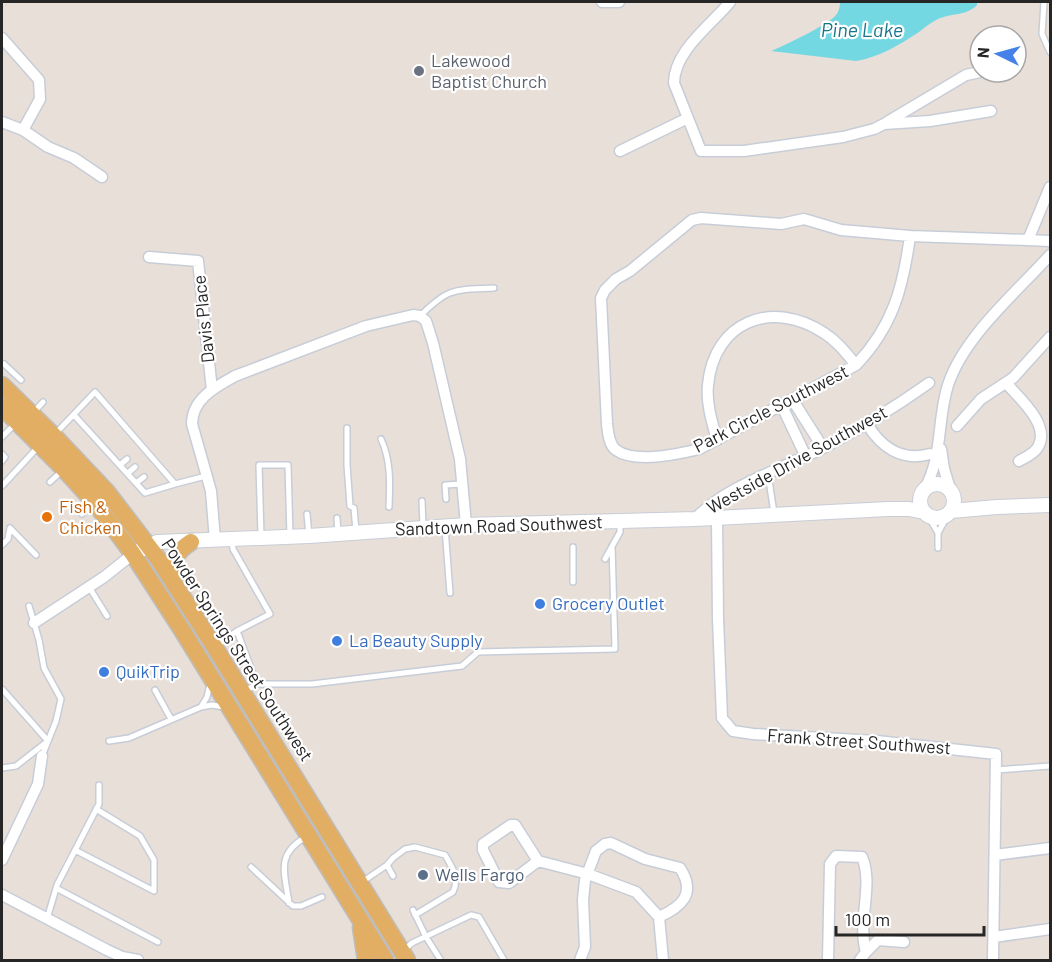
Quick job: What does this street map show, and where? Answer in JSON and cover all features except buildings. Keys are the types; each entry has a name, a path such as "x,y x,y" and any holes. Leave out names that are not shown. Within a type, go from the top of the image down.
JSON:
{"main road":[{"name":"Powder Springs Street Southwest","path":"2,383 31,413 64,469 95,503 133,554 359,917 396,958"},
{"name":"Powder Springs Street Southwest","path":"2,408 31,413"},
{"name":"Powder Springs Street Southwest","path":"47,440 106,492 172,580 214,646 250,688 360,883 396,958"},
{"path":"172,580 171,570 174,560 181,548 191,542"},
{"path":"359,917 366,960"}],"street":[{"path":"602,2 619,2"},
{"path":"730,2 681,55 674,74 674,83 701,151 744,151 843,137 874,129 968,75"},
{"path":"2,38 39,80 40,99 23,130"},
{"path":"884,123 930,121 991,111"},
{"path":"620,151 688,118"},
{"path":"2,122 23,130 48,147 74,158 102,177"},
{"path":"1028,240 1050,187"},
{"name":"Park Circle Southwest","path":"713,218 781,224 804,219 841,230 910,236 902,280 886,327 872,348 856,365 699,449 667,456 635,456 615,449 609,439 607,424 601,298 605,290 616,279 692,220 713,218"},
{"path":"910,236 1050,241"},
{"path":"1050,255 962,353 945,394 934,468 920,503 926,514 939,518 950,512 1050,505"},
{"name":"Davis Place","path":"149,256 198,261 212,390"},
{"path":"215,540 214,508 194,438 192,414 195,406 212,390 235,376 366,326 399,317 420,316 426,321 460,459 466,525"},
{"path":"717,440 708,398 711,371 719,348 727,337 744,324 770,317 800,322 813,327 835,341 856,365"},
{"path":"957,426 981,399 1006,383 1050,337"},
{"name":"Westside Drive Southwest","path":"695,519 705,507 867,424 928,383"},
{"path":"1006,383 1034,418 1041,435 1038,448 1019,461"},
{"path":"786,402 823,448"},
{"path":"786,402 806,457"},
{"path":"867,424 884,446 901,455 912,457 930,454"},
{"path":"940,439 944,469 952,494 950,512"},
{"path":"924,490 936,484 942,484 952,494 974,502 1013,506"},
{"name":"Sandtown Road Southwest","path":"868,511 924,490"},
{"name":"Sandtown Road Southwest","path":"133,554 157,542 309,536 423,527 695,519 909,509 926,514"},
{"name":"Frank Street Southwest","path":"717,518 717,598 722,718 733,731 877,741 996,754 996,770"},
{"path":"34,623 120,566 133,554"},
{"path":"2,860 38,784 42,756"},
{"path":"993,960 996,770"},
{"path":"538,861 509,883 503,884 499,882 483,850 483,844 511,825 515,825 538,861 588,874 636,892 659,917 663,960"},
{"path":"580,960 585,947 583,900 588,874 596,850 605,844 611,843 645,859 680,868 686,880 687,892 684,899 674,910 659,917"},
{"path":"995,855 1050,848"},
{"path":"828,960 830,864 836,856 862,857 866,867 862,927 863,956"},
{"path":"2,895 107,950 122,957 138,960"},
{"path":"994,937 1050,929"},
{"path":"863,956 878,940 904,942"}],"lane":[{"path":"1044,2 1042,34 1050,52"},
{"path":"420,316 438,298 454,290 494,288"},
{"path":"4,364 21,380"},
{"path":"2,383 11,370"},
{"path":"2,486 95,392 133,436 139,448 175,484"},
{"path":"103,414 109,408"},
{"path":"2,437 31,413"},
{"path":"74,415 146,493 206,476"},
{"path":"111,423 117,418"},
{"path":"87,429 93,423"},
{"path":"121,433 126,428"},
{"path":"347,428 350,506 354,508 356,533"},
{"path":"95,438 102,432"},
{"path":"128,441 133,436"},
{"path":"381,439 387,458 390,487 389,507"},
{"path":"104,447 110,442"},
{"path":"112,456 118,450"},
{"path":"120,465 127,459"},
{"path":"261,538 259,465 288,465 290,537"},
{"path":"128,473 135,467"},
{"path":"50,482 64,469"},
{"path":"768,474 774,515"},
{"path":"136,483 144,477"},
{"path":"446,499 445,486 462,484"},
{"path":"422,501 423,527"},
{"path":"82,514 95,503"},
{"path":"938,548 938,533 950,512"},
{"path":"308,514 309,536"},
{"path":"926,514 938,533"},
{"path":"337,518 338,534"},
{"path":"605,559 620,532 620,521"},
{"path":"445,526 450,593"},
{"path":"2,531 10,528"},
{"path":"2,545 8,539 10,528"},
{"path":"10,528 36,555"},
{"path":"214,646 270,614 233,549 232,540"},
{"path":"237,631 250,688 312,684 462,666 478,652 615,649 612,546"},
{"path":"573,547 573,582"},
{"path":"89,587 107,616"},
{"path":"29,606 44,668 61,699 56,721 42,756"},
{"path":"201,707 207,698 210,676"},
{"path":"2,689 48,741"},
{"path":"155,690 171,719"},
{"path":"109,741 129,738 201,707 218,705 231,710"},
{"path":"2,768 16,766 48,741"},
{"path":"996,770 1050,766"},
{"path":"47,919 56,888 96,809 100,798 99,785"},
{"path":"75,850 154,891 154,860 140,836 96,809"},
{"path":"289,903 284,860 292,845 308,836"},
{"path":"360,883 387,865 399,853 415,847 445,855 452,867 456,884 453,892 414,912 440,959"},
{"path":"387,865 393,876"},
{"path":"251,867 293,906 301,906 322,897"},
{"path":"56,888 159,942"},
{"path":"396,958 408,946 471,915 479,917 504,960"}],"water":[{"name":"Pine Lake","path":"840,2 977,2 977,5 964,13 938,19 897,46 865,59 856,61 771,51 824,24 836,15"}],"place":[{"name":"Lakewood Baptist Church","path":"419,71"},
{"name":"Fish & Chicken","path":"47,517"},
{"name":"Grocery Outlet","path":"540,604"},
{"name":"La Beauty Supply","path":"337,641"},
{"name":"QuikTrip","path":"104,672"},
{"name":"Wells Fargo","path":"423,875"}]}
